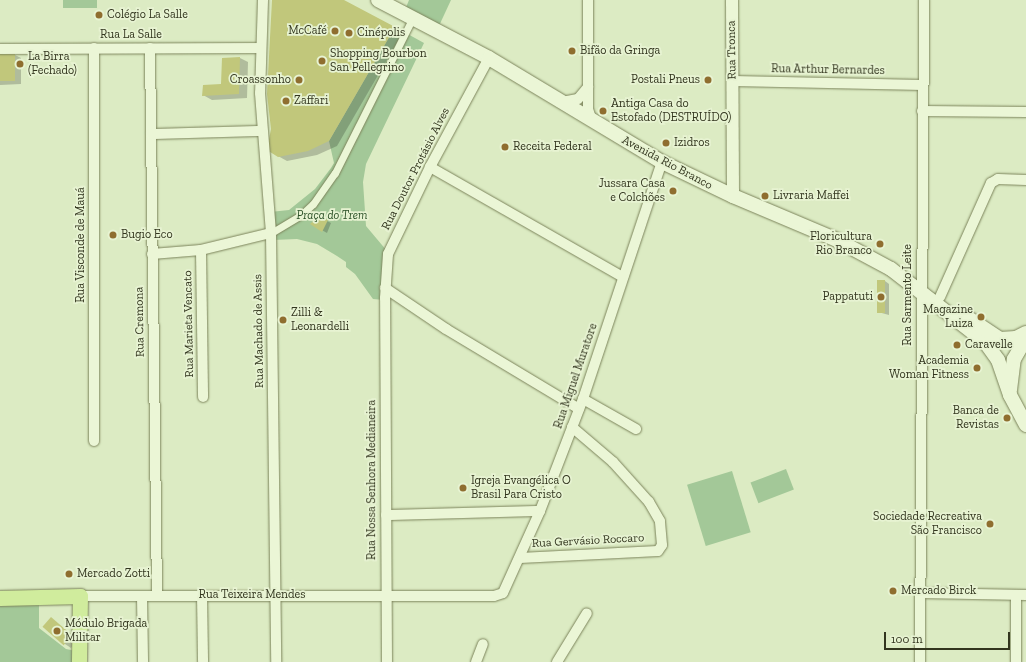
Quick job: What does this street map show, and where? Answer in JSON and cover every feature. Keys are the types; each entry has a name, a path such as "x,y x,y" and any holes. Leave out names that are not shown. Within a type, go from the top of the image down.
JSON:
{"main road":[{"name":"Avenida Rio Branco","path":"378,0 412,20 489,58 662,162 733,196 863,252 921,290 937,306 985,342 998,360 1010,395 1026,425"},
{"name":"Avenida Rio Branco","path":"921,290 940,297 1000,339 1016,338 1026,333"},
{"path":"1010,395 1014,359 1026,338"},
{"path":"80,596 80,662"},
{"name":"Rua Teixeira Mendes","path":"0,598 80,596"}],"street":[{"name":"Rua Machado de Assis","path":"263,0 261,48 261,131 271,233 276,662"},
{"path":"588,0 588,109 592,121"},
{"name":"Rua Tronca","path":"732,0 733,196"},
{"name":"Rua Sarmento Leite","path":"920,662 922,85 924,0"},
{"path":"152,254 201,250 271,233 301,215 313,204 335,173 412,20"},
{"name":"Rua Visconde de Mauá","path":"94,48 94,442"},
{"name":"Rua Cremona","path":"150,48 157,596"},
{"name":"Rua La Salle","path":"0,49 261,48"},
{"name":"Rua Doutor Protásio Alves","path":"385,293 385,272 392,244 430,167 489,58"},
{"name":"Rua Arthur Bernardes","path":"733,81 922,85"},
{"path":"560,102 578,99 588,87"},
{"path":"922,111 1026,112"},
{"path":"151,134 261,131"},
{"name":"Rua Miguel Muratore","path":"503,593 540,511 583,399 662,162"},
{"path":"430,167 623,277"},
{"path":"940,297 991,183 998,179 1026,180"},
{"name":"Rua Marieta Vencato","path":"201,250 204,397"},
{"path":"385,293 579,409"},
{"name":"Rua Nossa Senhora Medianeira","path":"385,293 387,662"},
{"path":"583,399 636,429"},
{"name":"Rua Gervásio Roccaro","path":"520,558 658,551 662,545 660,521 649,502 613,462 572,427"},
{"path":"386,515 540,511"},
{"name":"Rua Teixeira Mendes","path":"80,596 494,596 503,593"},
{"path":"920,593 1021,595 1016,662"},
{"path":"202,595 203,662"},
{"path":"142,596 143,662"},
{"path":"556,662 587,613"},
{"path":"476,662 483,644"}],"green space":[{"path":"63,0 97,0 97,8 63,8"},
{"path":"409,0 451,0 438,28 405,10"},
{"name":"Praça do Trem","path":"395,27 424,43 366,164 363,182 366,226 387,251 384,300 373,299 355,274 346,267 346,262 317,244 297,239 273,240 270,212 289,210 315,189 331,168 334,163 329,141"},
{"path":"786,469 794,490 758,503 751,483"},
{"path":"732,471 751,532 706,546 687,485"},
{"path":"39,602 39,628 66,649 76,651 76,662 0,662 0,603"}],"building":[{"name":"Shopping Bourbon San Pellegrino","path":"272,0 344,0 395,27 329,141 308,151 278,157 267,150 271,129 267,94"},
{"path":"0,54 15,54 15,81 0,81"},
{"path":"240,57 239,94 202,96 203,85 221,84 222,58"},
{"path":"319,216 328,220 322,232 310,224"},
{"name":"Pappatuti","path":"877,280 885,280 885,313 877,313"},
{"name":"Módulo Brigada Militar","path":"51,617 72,635 64,645 42,627"}],"place":[{"name":"Colégio La Salle","path":"99,15"},
{"name":"McCafé","path":"335,31"},
{"name":"Cinépolis","path":"349,33"},
{"name":"Bifão da Gringa","path":"572,51"},
{"name":"Shopping Bourbon San Pellegrino","path":"322,61"},
{"name":"La Birra (Fechado)","path":"20,64"},
{"name":"Croassonho","path":"299,80"},
{"name":"Postali Pneus","path":"708,80"},
{"name":"Zaffari","path":"286,101"},
{"name":"Antiga Casa do Estofado (DESTRUÍDO)","path":"603,111"},
{"name":"Izidros","path":"666,143"},
{"name":"Receita Federal","path":"505,147"},
{"name":"Jussara Casa e Colchões","path":"673,191"},
{"name":"Livraria Maffei","path":"765,196"},
{"name":"Bugio Eco","path":"113,235"},
{"name":"Floricultura Rio Branco","path":"880,244"},
{"name":"Pappatuti","path":"881,297"},
{"name":"Magazine Luiza","path":"981,317"},
{"name":"Zilli & Leonardelli","path":"283,320"},
{"name":"Caravelle","path":"957,345"},
{"name":"Academia Woman Fitness","path":"977,368"},
{"name":"Banca de Revistas","path":"1007,418"},
{"name":"Igreja Evangélica O Brasil Para Cristo","path":"463,488"},
{"name":"Sociedade Recreativa São Francisco","path":"990,524"},
{"name":"Mercado Zotti","path":"69,574"},
{"name":"Mercado Birck","path":"893,591"},
{"name":"Módulo Brigada Militar","path":"57,631"}]}
